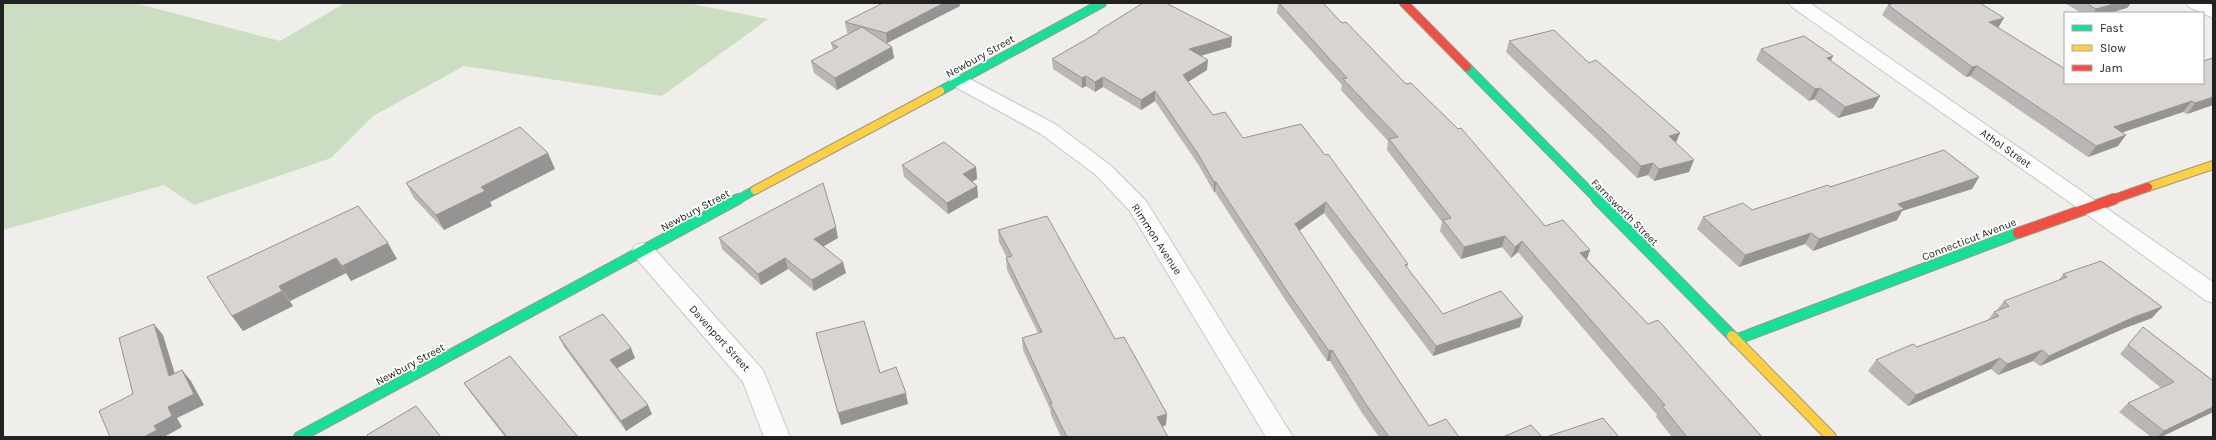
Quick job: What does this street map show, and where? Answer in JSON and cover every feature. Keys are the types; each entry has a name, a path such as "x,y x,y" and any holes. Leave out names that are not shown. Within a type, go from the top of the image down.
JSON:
{"street":[{"name":"Newbury Street","path":"299,437 1102,3"},
{"name":"Farnsworth Street","path":"1404,3 1831,437"},
{"name":"Athol Street","path":"1798,3 2090,206 2213,294"},
{"path":"2195,3 2213,13"},
{"name":"Rimmon Avenue","path":"959,80 1048,129 1103,170 1138,206 1280,437"},
{"name":"Connecticut Avenue","path":"1734,340 2090,206 2213,165"},
{"name":"Davenport Street","path":"643,251 754,377 777,437"}],"green space":[{"path":"3,3 135,3 280,41 345,3 687,3 768,19 662,96 464,66 373,116 331,158 194,205 164,185 3,230"}],"building":[{"path":"883,3 944,3 886,33 845,22"},
{"path":"1143,3 1166,3 1232,37 1189,49 1208,60 1183,75 1213,115 1225,112 1243,138 1301,124 1325,155 1328,154 1408,264 1405,265 1443,314 1501,291 1523,317 1436,346 1326,202 1295,224 1429,426 1446,419 1459,437 1389,437 1365,403 1332,350 1329,351 1287,291 1155,91 1141,100 1103,77 1095,82 1086,76 1082,78 1052,59 1099,32 1098,31"},
{"path":"1279,3 1323,3 1342,23 1346,22 1406,84 1411,83 1458,129 1461,128 1545,226 1563,220 1590,250 1580,253 1648,324 1658,320 1762,437 1687,437 1662,406 1665,405 1522,241 1515,247 1505,236 1464,247 1443,220 1451,218 1389,139 1398,137 1343,79 1347,78"},
{"path":"1895,3 1980,3 2004,18 1989,22 2064,68 2064,84 2204,84 2204,61 2213,58 2213,97 2195,103 2192,101 2114,127 2126,135 2096,146 1977,66 1972,67 1888,5"},
{"path":"2086,3 2117,3 2096,9"},
{"path":"862,27 892,47 835,78 811,61 838,47 831,43"},
{"path":"1554,30 1589,63 1596,60 1680,133 1669,136 1694,160 1659,169 1653,163 1641,166 1509,41"},
{"path":"1804,36 1833,56 1827,58 1880,96 1845,107 1820,88 1815,89 1761,49"},
{"path":"520,127 548,153 481,187 485,191 436,215 406,183"},
{"path":"944,142 976,167 963,174 977,186 947,203 902,165"},
{"path":"1944,150 1979,177 1898,204 1904,209 1819,239 1811,233 1745,255 1703,217 1743,203 1752,210 1828,185 1830,187"},
{"path":"823,183 836,227 814,239 843,262 812,280 785,258 758,274 719,238"},
{"path":"358,206 388,243 342,266 336,258 279,286 282,291 232,316 207,277"},
{"path":"1047,216 1115,339 1124,337 1167,414 1157,417 1168,437 1067,437 1050,403 1052,403 1022,338 1042,332 1006,258 1012,256 998,230"},
{"path":"2101,261 2162,307 2134,317 2049,356 2042,350 2007,364 2000,358 1916,395 1876,360 1913,344 1917,347 1999,316 1994,312 2009,306 2004,301 2067,277 2063,274"},
{"path":"603,314 631,348 610,360 648,405 621,421 559,337"},
{"path":"864,321 880,373 896,367 906,393 838,413 816,333"},
{"path":"154,324 169,376 182,370 194,394 168,407 172,416 154,426 157,430 144,437 110,437 99,411 133,394 119,338"},
{"path":"2143,327 2213,380 2213,407 2164,431 2128,403 2174,382 2128,345"},
{"path":"510,356 578,437 507,437 464,383"},
{"path":"416,406 441,437 369,437 367,435"},
{"path":"1603,418 1619,437 1546,437"},
{"path":"1531,425 1542,437 1503,437"}],"traffic: fast":[{"path":"940,91 1102,3"},
{"path":"1467,67 1732,336"},
{"path":"299,437 755,190"},
{"path":"1735,340 2018,233"}],"traffic: slow":[{"path":"755,190 940,91"},
{"path":"2148,187 2213,165"},
{"path":"1732,336 1831,437"}],"traffic: jam":[{"path":"1404,3 1467,67"},
{"path":"2018,233 2148,187"}]}
